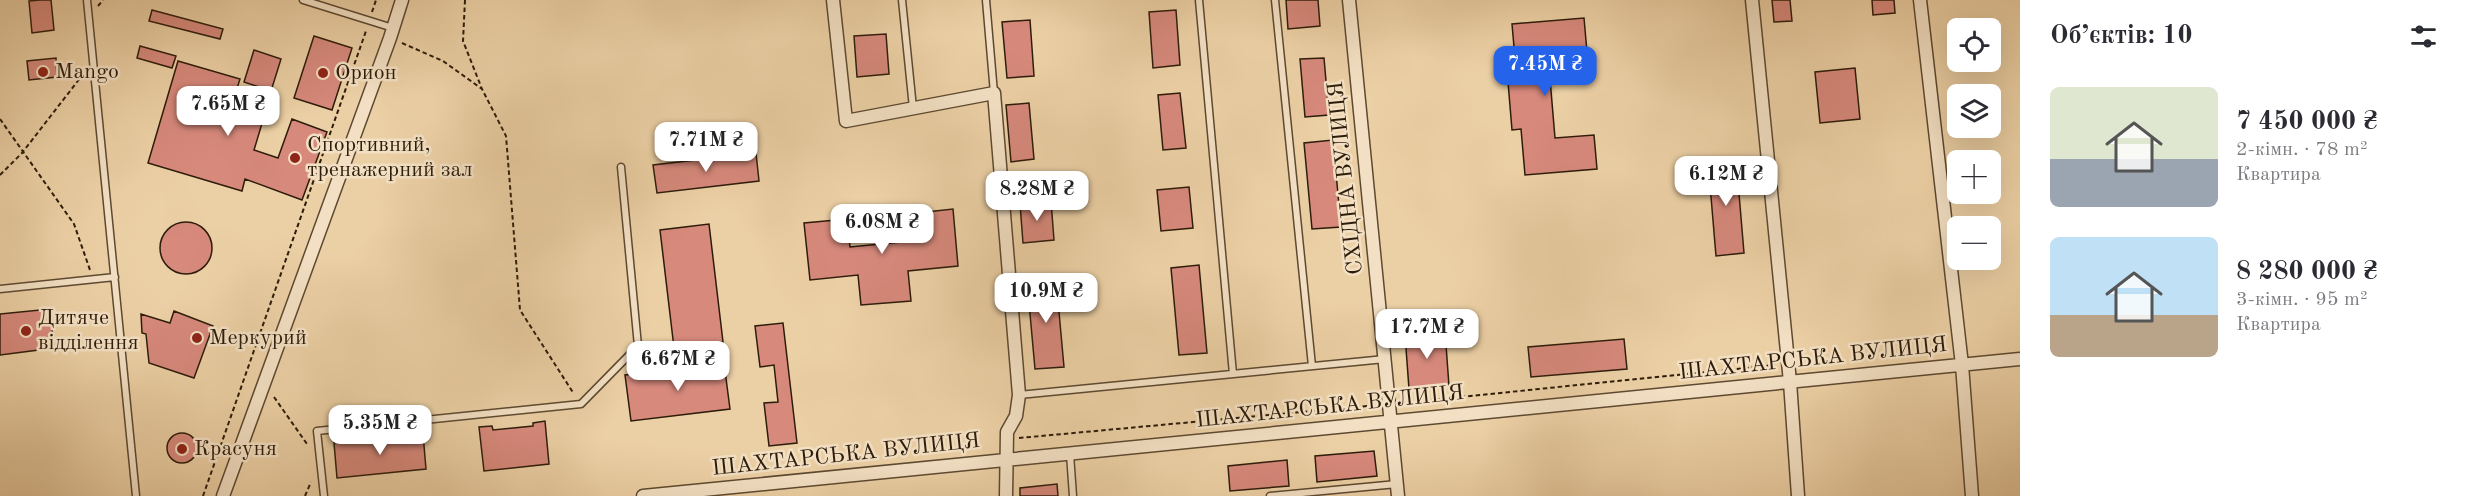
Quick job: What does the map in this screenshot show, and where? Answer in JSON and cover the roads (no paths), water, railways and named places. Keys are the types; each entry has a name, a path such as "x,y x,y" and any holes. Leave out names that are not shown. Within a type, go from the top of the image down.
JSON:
{"street":[{"path":"223,496 402,0"},
{"path":"833,0 846,121 994,93 1019,395 1016,416 1007,432 1006,496"},
{"name":"СХІДНА ВУЛИЦЯ","path":"1349,0 1398,490"},
{"path":"1752,0 1790,382 1798,496"},
{"path":"1920,0 1962,365 1972,496"},
{"name":"ШАХТАРСЬКА ВУЛИЦЯ","path":"644,496 2020,359"}],"lane":[{"path":"87,0 136,496"},
{"path":"303,0 369,21 392,33"},
{"path":"902,0 913,109"},
{"path":"986,0 994,93"},
{"path":"1199,0 1233,374"},
{"path":"1275,0 1312,366"},
{"path":"324,496 317,431 581,404 638,346 621,166"},
{"path":"0,289 115,277"},
{"path":"1019,395 1385,358"},
{"path":"1070,454 1074,496"},
{"path":"1270,496 1398,490"}],"place":[{"name":"Mango","path":"43,72"},
{"name":"Орион","path":"323,73"},
{"name":"Спортивний, тренажерний зал","path":"295,158"},
{"name":"Дитяче відділення","path":"26,331"},
{"name":"Меркурий","path":"197,338"},
{"name":"Красуня","path":"182,449"}]}
